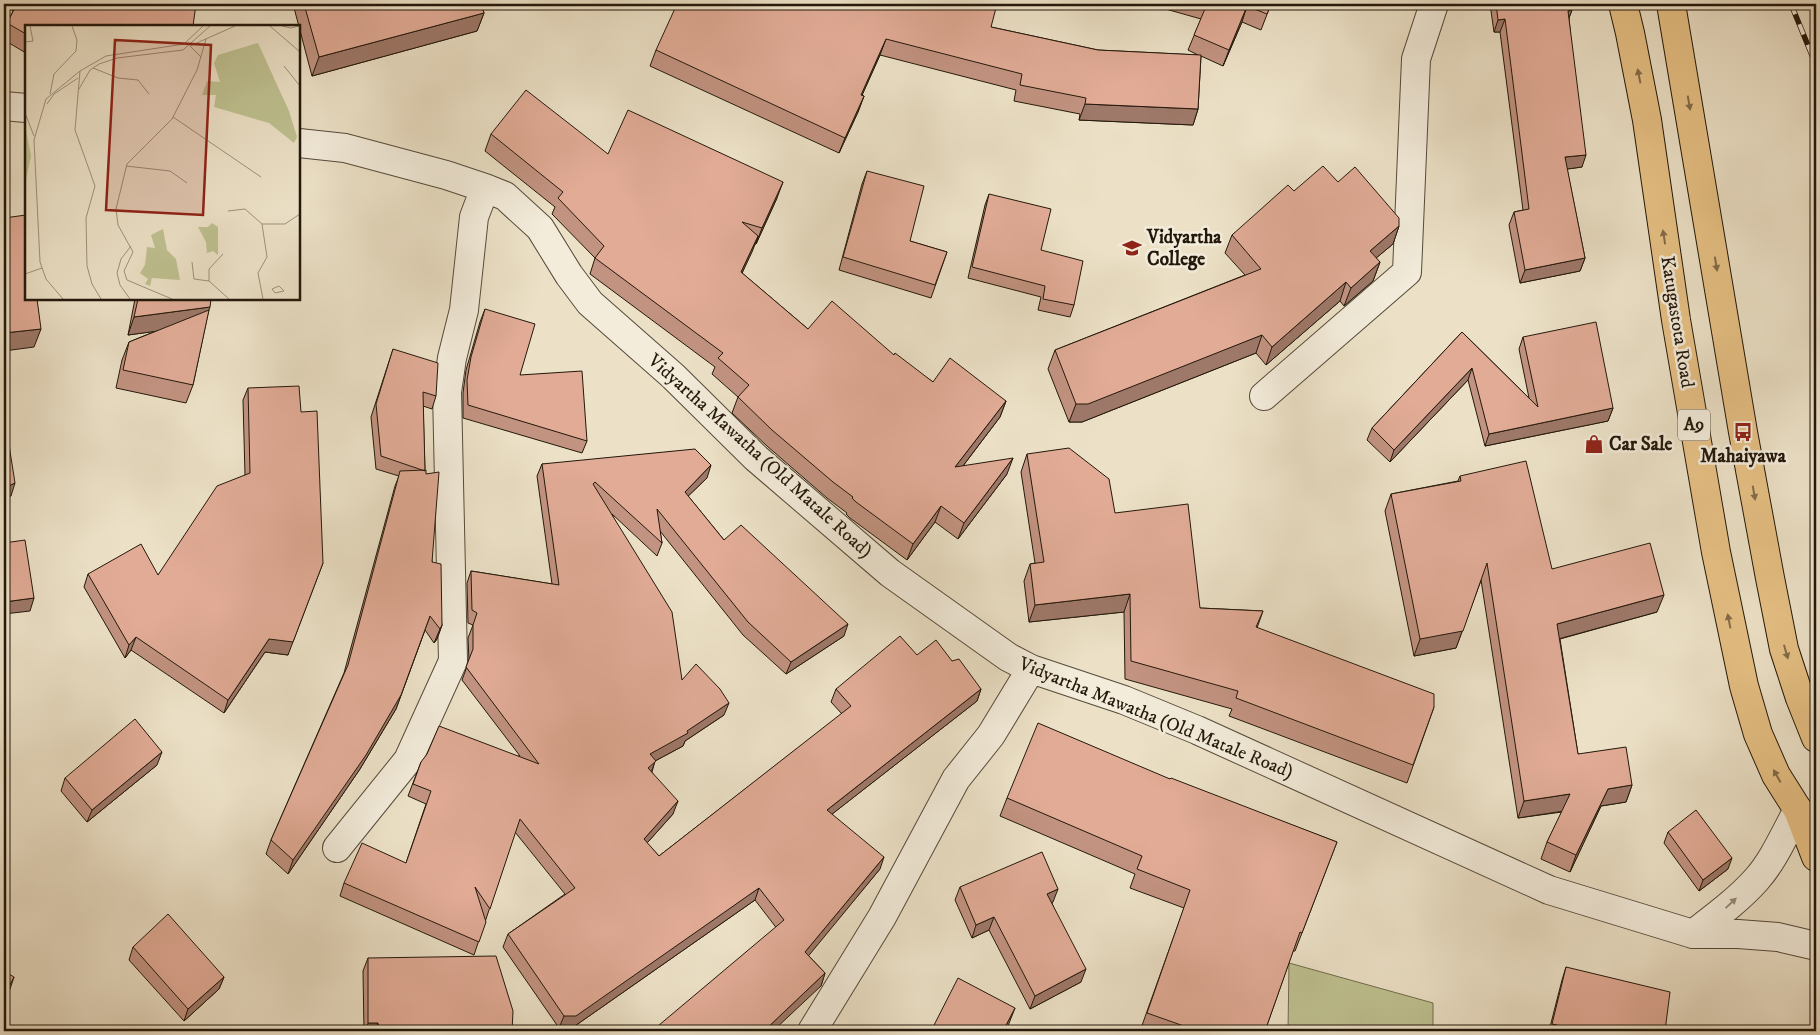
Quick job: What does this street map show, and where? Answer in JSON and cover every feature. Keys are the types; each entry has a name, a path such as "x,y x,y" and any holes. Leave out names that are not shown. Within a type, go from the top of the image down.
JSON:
{"main road":[{"name":"Katugastota Road","path":"1623,4 1647,120 1676,320 1716,552 1744,686 1758,734 1776,775 1798,810 1816,829"},
{"path":"1672,4 1743,432 1770,578 1784,649 1800,698 1816,738"},
{"path":"1798,810 1816,856"}],"street":[{"path":"1264,396 1407,272 1416,59 1434,4"},
{"path":"4,106 25,108"},
{"name":"Vidyartha Mawatha (Old Matale Road)","path":"300,143 345,148 485,188 505,196 540,228 569,275 590,303 672,376 756,458 890,573 1008,657 1031,669 1124,700 1197,730 1549,890 1693,934 1738,934 1778,937 1816,946"},
{"path":"337,848 408,760 452,661 447,392 452,358 464,310 474,217 485,188"},
{"path":"812,1031 882,917 956,779 991,735 1031,669"},
{"path":"1693,934 1726,908 1756,880 1775,852 1798,810"}],"green space":[{"path":"1289,963 1433,1003 1433,1031 1288,1031"}],"building":[{"path":"17,4 196,4 193,25 25,25 25,33 7,23"},
{"path":"304,4 481,4 484,13 319,57"},
{"path":"677,4 997,4 991,27 1098,50 1201,55 1198,109 1085,104 1086,98 1020,85 1022,74 886,39 861,95 864,96 845,138 656,50"},
{"path":"1207,4 1271,4 1267,14 1247,6 1229,50 1194,35"},
{"path":"1496,4 1571,4 1572,10 1568,11 1586,155 1565,157 1585,258 1525,270 1514,212 1529,209 1505,19 1498,20"},
{"path":"526,90 608,154 628,110 783,182 762,228 742,222 758,236 741,272 808,329 832,301 894,355 895,353 933,382 950,358 1006,401 955,467 1013,458 964,523 941,506 913,544 856,502 853,497 772,430 738,397 749,385 718,358 723,353 595,258 604,246 558,198 563,192 491,134"},
{"path":"1323,166 1338,182 1355,167 1399,218 1399,226 1370,251 1380,262 1351,288 1346,282 1272,347 1262,335 1088,404 1076,404 1055,350 1261,269 1232,235 1288,185 1294,191"},
{"path":"867,171 924,186 910,241 947,252 935,285 843,257"},
{"path":"989,194 1051,209 1041,250 1083,261 1074,305 1043,299 1045,286 972,267"},
{"path":"25,215 25,300 37,300 41,329 4,333 4,218"},
{"path":"138,300 211,300 210,307 134,317"},
{"path":"485,309 535,324 520,375 582,371 587,441 468,405 467,380 471,357"},
{"path":"209,310 193,385 123,370 129,342"},
{"path":"1596,322 1613,408 1489,434 1472,368 1394,450 1372,428 1462,332 1538,407 1523,337"},
{"path":"393,349 438,363 436,396 423,392 425,471 381,456 376,404"},
{"path":"299,386 301,412 317,411 323,563 293,642 269,639 228,700 136,637 129,645 88,574 141,544 158,575 217,486 250,473 248,388"},
{"path":"4,413 15,483 4,488"},
{"path":"1069,448 1109,479 1115,513 1188,504 1200,608 1263,611 1256,627 1434,694 1434,707 1413,765 1236,698 1238,691 1131,661 1130,594 1035,605 1030,564 1044,562 1027,454"},
{"path":"695,449 711,465 685,492 724,540 741,525 848,624 791,662 748,622 657,509 662,543 595,482 593,484 672,612 682,680 696,664 720,689 729,703 687,731 688,733 650,754 656,761 648,768 678,801 644,839 659,856 851,706 836,689 900,636 917,655 936,640 952,661 959,659 981,689 827,810 884,857 805,952 825,973 764,1031 652,1031 784,920 759,888 576,1016 564,1016 508,934 575,888 520,819 490,909 475,887 486,922 479,942 344,883 362,843 406,863 431,791 413,784 421,762 427,754 439,726 539,764 466,667 473,649 473,625 477,613 472,610 471,571 559,585 542,464"},
{"path":"1526,461 1552,569 1650,543 1664,595 1557,624 1578,754 1626,747 1632,785 1608,789 1576,855 1547,842 1570,794 1524,801 1487,563 1463,631 1420,639 1391,494 1461,481 1460,476"},
{"path":"426,470 426,474 439,472 432,562 441,564 442,625 440,629 430,616 401,695 366,755 293,860 271,840 348,665 400,471"},
{"path":"25,540 34,598 4,602 4,543"},
{"path":"135,719 162,752 92,810 65,778"},
{"path":"1038,723 1170,779 1337,842 1302,933 1300,932 1265,1031 1198,1031 1147,1013 1190,890 1137,869 1142,856 1007,798"},
{"path":"1696,810 1732,858 1703,880 1668,832"},
{"path":"1042,852 1058,889 1047,894 1086,969 1035,996 994,917 976,925 960,887"},
{"path":"168,914 224,977 188,1009 133,947"},
{"path":"496,956 513,1011 512,1031 379,1031 378,1023 368,1023 368,958"},
{"path":"1566,967 1670,992 1665,1031 1584,1031 1552,1024"},
{"path":"4,971 14,977 4,996"},
{"path":"958,978 1015,1008 1003,1031 931,1031"}],"railway":[{"path":"1791,4 1816,65"}],"place":[{"name":"Vidyartha College","path":"1132,248"},
{"name":"Mahaiyawa","path":"1743,432"},
{"name":"Car Sale","path":"1594,444"}]}
